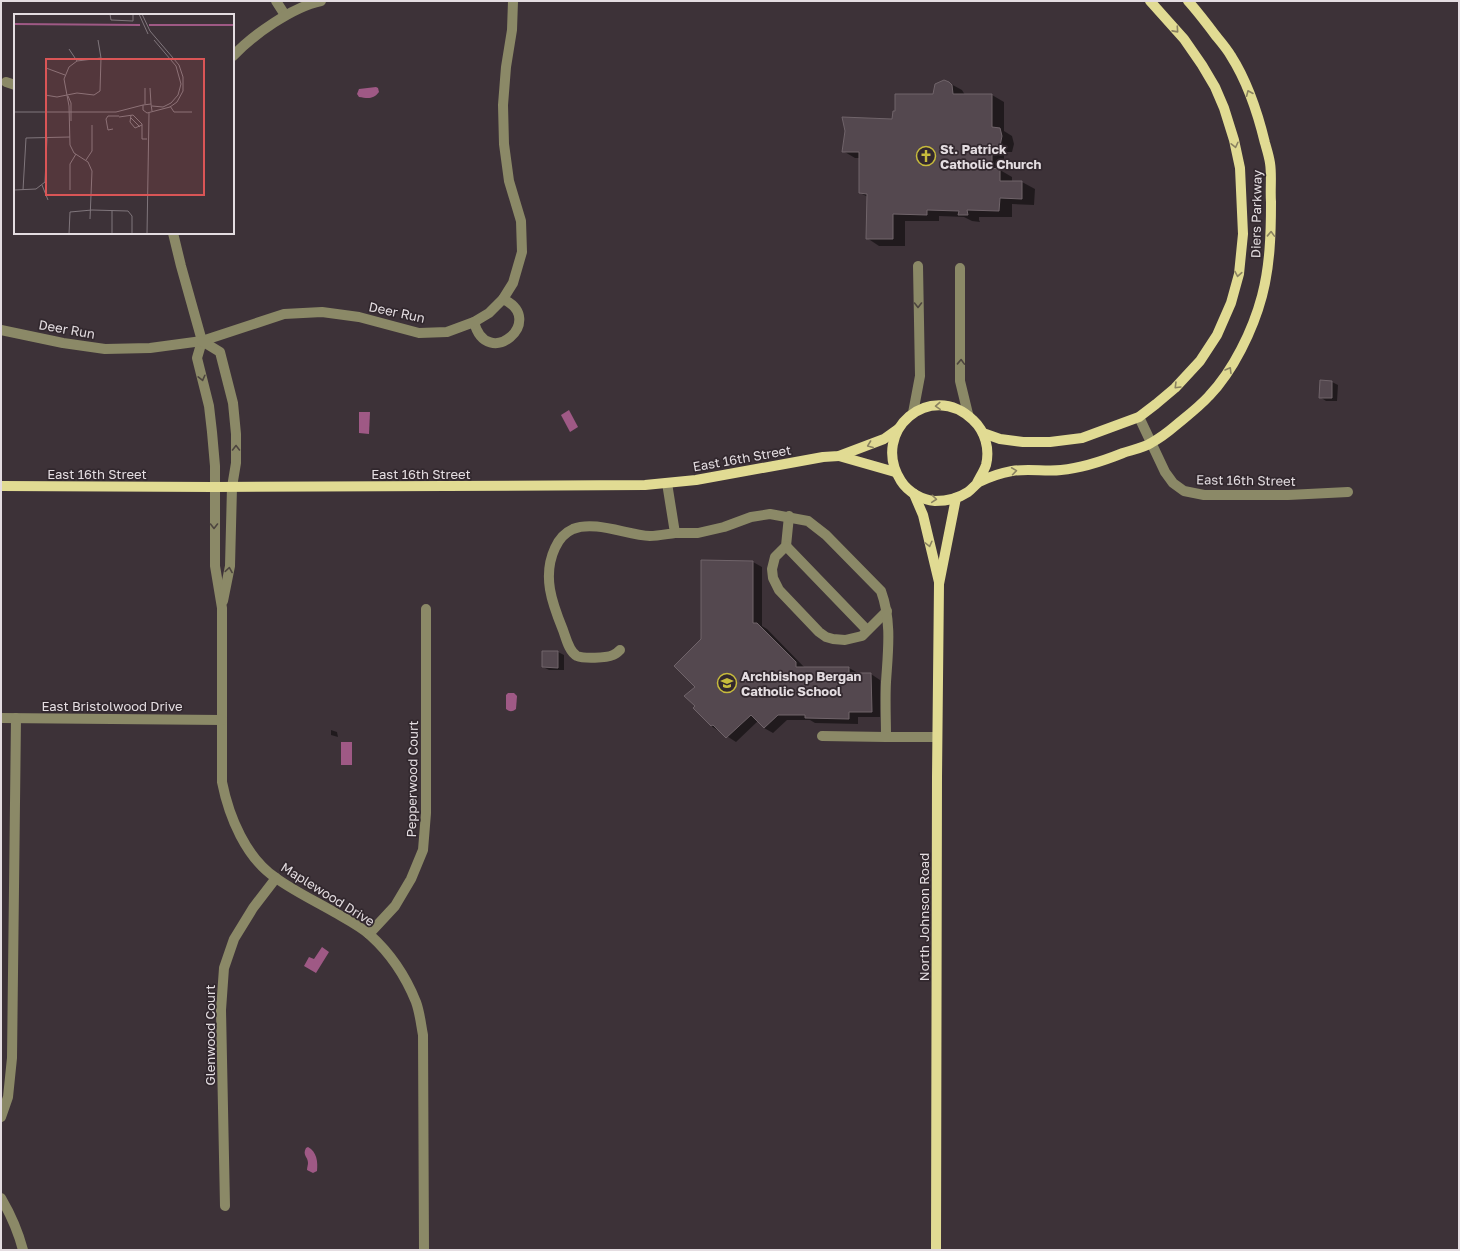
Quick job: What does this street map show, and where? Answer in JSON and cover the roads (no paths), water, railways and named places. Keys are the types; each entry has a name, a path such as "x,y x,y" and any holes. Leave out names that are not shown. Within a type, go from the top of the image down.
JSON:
{"main road":[{"name":"Diers Parkway","path":"984,433 1000,439 1023,442 1050,442 1082,438 1139,417 1175,388 1200,361 1217,335 1231,303 1239,274 1243,234 1240,168 1234,140 1224,108 1215,87 1184,39 1150,1"},
{"name":"Diers Parkway","path":"977,483 1008,472 1028,469 1058,471 1080,468 1150,444 1190,414 1210,396 1226,374 1254,321 1263,295 1271,236 1270,162 1262,131 1250,95 1231,55 1188,1"},
{"path":"941,405 957,408 968,414 978,424 984,433 988,450 986,467 977,483 966,493 956,498 935,501 914,494 904,486 895,472 892,459 892,447 898,429 913,413 926,407 941,405"},
{"name":"East 16th Street","path":"1,486 232,487 645,485 696,480 823,457 839,456 884,439 898,429"},
{"name":"East 16th Street","path":"839,456 895,472"},
{"name":"North Johnson Road","path":"914,494 923,515 939,584"},
{"name":"North Johnson Road","path":"936,1250 937,737 939,584 956,498"}],"street":[{"path":"276,1 285,15"},
{"path":"234,55 245,44 285,15 321,1"},
{"name":"Deer Run","path":"1,330 63,343 105,349 150,348 202,341 284,314 322,312 359,317 419,332 447,332 474,322 489,313 503,299 513,282 522,252 520,221 509,181 504,144 503,105 514,1"},
{"path":"173,234 202,341"},
{"path":"913,413 920,376 918,266"},
{"path":"960,268 960,381 968,414"},
{"path":"474,322 476,330 480,336 486,340 493,343 501,343 508,340 518,329 519,322 518,314 515,308 510,302 503,299"},
{"name":"Maplewood Drive","path":"222,608 230,566 232,487 236,463 236,434 233,403 220,352 202,341 197,358 209,406 212,432 215,466 215,566 222,608 222,782 224,795 232,819 244,844 262,866 276,878 312,898 369,934 388,954 404,978 416,1003 423,1035 424,1250"},
{"name":"East 16th Street","path":"1139,417 1150,444 1165,472 1173,483 1184,491 1204,495 1288,495 1348,492"},
{"path":"667,483 675,533"},
{"path":"620,650 614,655 595,658 577,656 572,651 558,617 549,584 549,567 563,534 584,526 596,526 622,532 651,536 675,533 698,533 724,527 751,517 770,514 789,516 808,521 826,535 881,591 889,625 889,649 886,683 886,737"},
{"path":"789,516 786,546 774,557 772,568 773,578 779,590 819,632 826,637 844,640 862,636 886,611"},
{"path":"786,546 867,630"},
{"name":"Pepperwood Court","path":"369,934 395,906 411,879 423,850 426,813 426,609"},
{"name":"East Bristolwood Drive","path":"1,718 222,720"},
{"path":"1,1117 8,1098 12,1058 16,718"},
{"path":"822,736 937,737"},
{"name":"Glenwood Court","path":"225,1206 221,1010 224,968 234,939 253,908 276,878"},
{"path":"1,1198 9,1211 18,1232 23,1250"}],"place":[{"name":"St. Patrick Catholic Church","path":"926,156"},
{"name":"Archbishop Bergan Catholic School","path":"727,683"}]}
